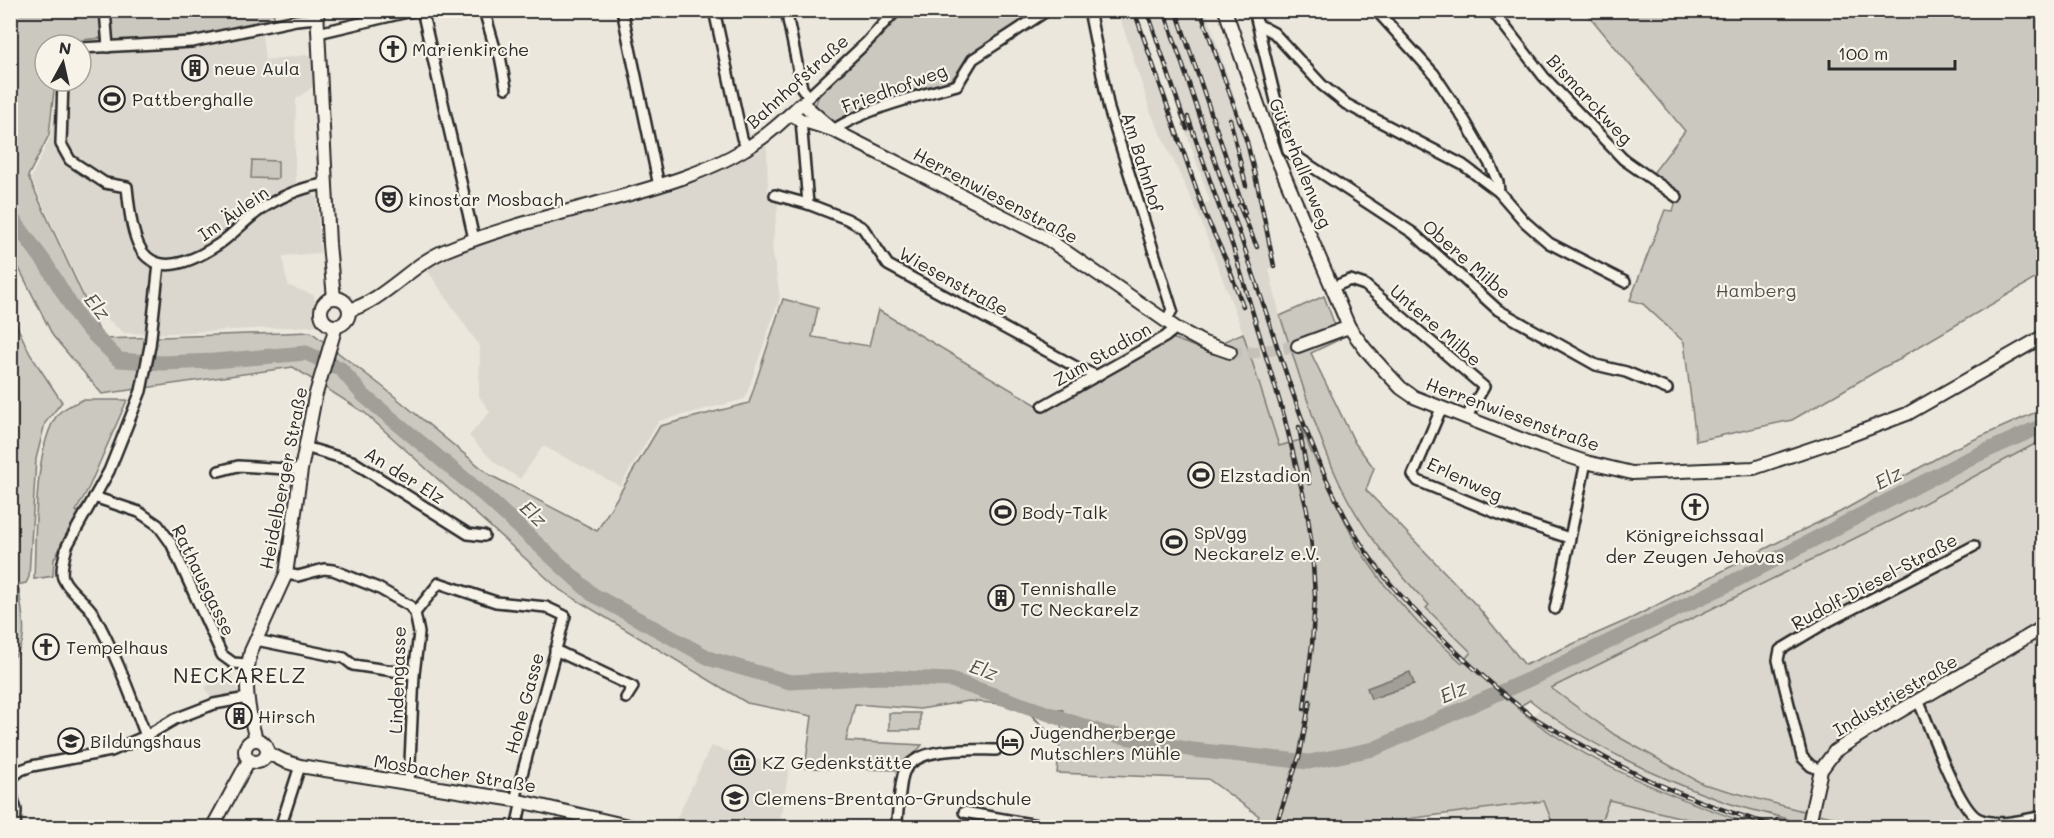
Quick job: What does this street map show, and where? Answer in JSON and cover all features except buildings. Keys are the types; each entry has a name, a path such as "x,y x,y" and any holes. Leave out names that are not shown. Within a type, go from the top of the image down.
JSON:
{"street":[{"path":"105,10 108,47"},
{"path":"318,33 416,10"},
{"path":"422,10 474,239"},
{"path":"484,10 494,45 500,56 506,88"},
{"path":"622,10 659,186"},
{"path":"714,10 742,138 747,148"},
{"path":"786,10 805,100"},
{"name":"Bahnhofstraße","path":"349,310 361,308 416,267 441,252 474,239 659,186 706,170 747,148 779,125 796,117 805,100 867,42 896,10"},
{"name":"Friedhofweg","path":"833,130 847,120 957,85 973,59 1048,10"},
{"name":"Am Bahnhof","path":"1089,10 1109,109 1172,310 1171,324"},
{"name":"Güterhallenweg","path":"1225,10 1276,156 1334,287 1349,327"},
{"path":"1254,10 1288,151 1276,156"},
{"path":"1376,10 1423,60 1465,121 1491,166 1498,182 1498,192"},
{"name":"Bismarckweg","path":"1492,10 1544,77 1623,159 1677,197"},
{"path":"93,48 192,42 317,14 334,298"},
{"path":"1258,25 1274,33 1322,85 1346,104 1463,165 1498,192 1525,222 1549,243 1624,282"},
{"path":"63,93 61,144 70,159 105,183 127,187 129,211 135,237 146,257 159,264 143,382 109,471 67,546 63,560 63,577 91,611 121,671 146,736"},
{"name":"Herrenwiesenstraße","path":"805,100 833,130"},
{"path":"796,117 808,204"},
{"name":"Herrenwiesenstraße","path":"796,117 833,130 1047,238 1171,324 1204,343 1230,352"},
{"name":"Obere Milbe","path":"1288,151 1413,233 1498,310 1596,365 1626,372 1667,389"},
{"name":"Im Äulein","path":"159,264 172,264 196,258 219,244 265,207 308,187 326,184"},
{"name":"Wiesenstraße","path":"775,195 808,204 847,219 863,228 888,265 1076,367 1097,376"},
{"name":"Untere Milbe","path":"1334,287 1350,280 1365,285 1484,387 1466,418"},
{"path":"336,326 326,323 321,313 325,302 334,298 341,300 349,310"},
{"name":"Heidelberger Straße","path":"256,740 247,698 248,664 256,640 286,574 305,447 320,381 336,326 344,323 349,310"},
{"name":"Zum Stadion","path":"1043,406 1165,337 1171,324"},
{"path":"1298,346 1349,327"},
{"name":"Herrenwiesenstraße","path":"1349,327 1366,350 1401,388 1414,397 1541,447 1586,462 1632,473 1754,468 1907,414 2043,336"},
{"name":"Erlenweg","path":"1441,409 1413,475 1418,481 1504,516 1569,538"},
{"name":"An der Elz","path":"305,447 352,460 468,534 484,536"},
{"path":"1555,609 1586,462"},
{"path":"219,471 238,466 301,470"},
{"name":"Rathausgasse","path":"94,497 139,512 158,525 176,552 222,654 233,663 248,664"},
{"name":"Rudolf-Diesel-Straße","path":"1821,770 1811,766 1802,757 1778,660 1780,650 1827,622 1974,546"},
{"name":"Lindengasse","path":"286,574 298,576 324,569 333,570 378,588 410,606 415,613 419,633 414,674 409,784"},
{"name":"Hohe Gasse","path":"415,613 439,583 496,602 546,606 565,616 519,800 516,828"},
{"name":"Industriestraße","path":"1808,828 1821,770 1835,751 2043,627"},
{"path":"256,640 344,658 353,665 414,674"},
{"path":"555,650 633,687 627,698"},
{"path":"10,779 21,770 32,766 111,751 146,736 175,719 214,704 247,698"},
{"path":"1918,700 1956,790 1967,808 1977,818 1993,822 2043,816"},
{"path":"256,740 265,744 268,753 261,762 249,760 245,748 250,741 256,740"},
{"path":"896,828 904,772 912,763 945,750 996,750"},
{"name":"Mosbacher Straße","path":"268,753 300,766 519,800 637,828"},
{"path":"212,828 249,760"},
{"path":"280,828 300,766"},
{"path":"10,788 16,810 15,828"},
{"path":"964,812 1037,825 1037,828"}],"shaded area":[{"path":"1118,11 1137,11 1204,204 1210,201 1144,11 1206,11 1249,140 1275,267 1269,269 1280,316 1340,485 1376,543 1403,578 1429,605 1426,609 1471,652 1462,663 1418,623 1383,583 1357,546 1329,491 1303,431 1304,439 1279,446 1243,333 1197,211 1151,113"},
{"path":"262,35 265,60 314,54 315,85 296,99 295,157 296,186 317,197 320,253 283,256 289,286 314,295 317,324 313,326 152,334 124,333 88,303 31,178 51,136 56,93 93,93 93,53 194,49"},
{"path":"767,146 768,196 779,199 772,247 780,297 745,399 659,421 620,486 543,446 520,479 494,462 469,436 490,412 479,396 480,347 425,267 443,254 686,185 713,175"},
{"path":"2043,441 2043,823 2022,828 1935,828 1852,821 1799,810 1703,784 1615,735 1551,688 1898,517"},
{"path":"1410,672 1414,684 1371,699 1367,688"},
{"path":"232,674 240,693 211,698 205,687"},
{"path":"1540,708 1592,741 1667,779 1726,802 1788,819 1786,827 1759,827 1663,791 1578,749 1531,719"},
{"name":"Clemens-Brentano-Grundschule","path":"711,746 789,769 779,827 672,828"},
{"path":"1608,799 1720,827 1599,828"},
{"path":"1545,801 1554,827 1441,828 1456,802"}],"green space":[{"path":"10,11 100,11 103,38 93,39 93,33 33,33 33,93 54,93 49,135 28,176 103,339 311,332 383,387 490,475 597,531 660,426 749,403 783,299 818,308 812,337 869,346 878,310 1045,410 1172,338 1213,354 1220,343 1243,333 1279,446 1304,439 1302,425 1310,449 1357,546 1383,583 1418,623 1462,663 1471,652 1426,608 1429,605 1404,578 1358,517 1340,484 1323,443 1280,316 1324,296 1340,339 1311,353 1355,443 1374,468 1366,490 1477,606 1525,665 1632,618 1840,512 1955,448 2043,409 2043,441 1898,517 1551,688 1615,735 1703,784 1799,810 1852,821 1935,827 1786,827 1788,819 1725,802 1649,771 1574,731 1530,700 1517,708 1572,746 1664,792 1759,827 1720,827 1609,800 1599,827 1554,827 1544,801 1407,819 1395,827 1253,827 1259,816 1208,779 1057,773 1063,710 969,701 920,709 855,704 846,741 922,745 901,770 805,768 812,716 747,703 560,590 365,413 293,367 102,394 53,336 11,252"},
{"path":"109,11 273,11 275,21 192,39 113,43"},
{"path":"905,11 1043,11 969,58 948,84 879,105 835,122 817,110 816,103 820,93 875,43"},
{"name":"Hamberg","path":"1585,11 2043,11 2043,272 1901,359 1792,420 1696,441 1684,342 1643,304 1630,300 1665,210 1673,211 1676,201 1647,181 1685,131"},
{"path":"252,160 278,161 278,179 251,178"},
{"path":"10,311 30,354 62,402 45,423 36,459 29,577 26,583 11,586"},
{"path":"82,400 127,400 76,511 81,513 54,559 53,576 34,579 37,493 44,448 58,414"},
{"path":"19,589 23,636 17,653 11,660 11,591"},
{"path":"889,713 920,713 920,730 889,730"}],"waterway":[{"name":"Elz","path":"10,215 46,264 81,322 119,360 163,363 306,353 341,369 363,395 484,495 592,594 711,659 790,682 882,677 951,680 1104,733 1193,750 1309,762 1374,749 1541,674 1717,590 1966,460 2044,425"},
{"path":"1021,704 1050,734"}],"tunnel":[{"path":"1230,352 1248,353 1298,346"}],"railway":[{"path":"1134,10 1205,214 1226,260 1243,306"},
{"path":"1147,10 1187,129"},
{"path":"1164,10 1258,288"},
{"path":"1176,10 1245,213"},
{"path":"1200,10 1247,142 1274,266"},
{"path":"1188,117 1233,247 1284,416 1307,510 1315,597 1304,709"},
{"path":"1230,119 1246,186"},
{"path":"1239,205 1257,247"},
{"path":"1256,282 1312,446 1341,509 1373,562 1420,616 1492,684 1518,706 1548,726 1626,769 1676,792 1729,812 1784,828"},
{"path":"1299,427 1309,483"},
{"path":"1275,828 1300,754 1310,701"},
{"path":"1777,820 1812,828"}],"place":[{"name":"Marienkirche","path":"393,49"},
{"name":"neue Aula","path":"195,68"},
{"name":"Pattberghalle","path":"112,99"},
{"name":"kinostar Mosbach","path":"389,199"},
{"name":"Elzstadion","path":"1201,475"},
{"name":"Königreichssaal der Zeugen Jehovas","path":"1695,507"},
{"name":"Body-Talk","path":"1003,512"},
{"name":"SpVgg Neckarelz e.V.","path":"1174,542"},
{"name":"Tennishalle TC Neckarelz","path":"1001,598"},
{"name":"Tempelhaus","path":"46,647"},
{"name":"Hirsch","path":"239,716"},
{"name":"Bildungshaus","path":"71,741"},
{"name":"Jugendherberge Mutschlers Mühle","path":"1010,742"},
{"name":"KZ Gedenkstätte","path":"742,762"},
{"name":"Clemens-Brentano-Grundschule","path":"735,798"}],"district":[{"name":"NECKARELZ","path":"240,674"}]}
